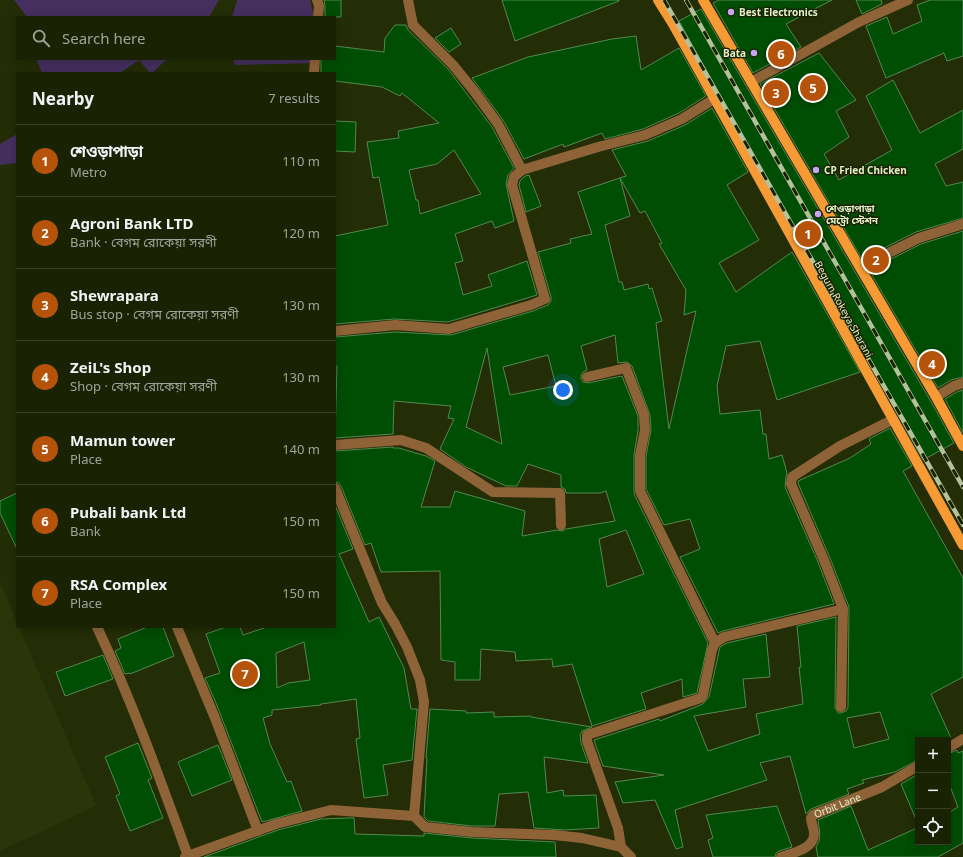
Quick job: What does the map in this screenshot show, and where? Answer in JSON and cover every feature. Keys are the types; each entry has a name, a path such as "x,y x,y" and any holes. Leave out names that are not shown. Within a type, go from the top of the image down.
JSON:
{"main road":[{"name":"Begum Rokeya Sharani","path":"658,0 963,546"},
{"path":"703,0 936,397 963,446"}],"street":[{"path":"317,0 319,6 318,16"},
{"path":"408,0 413,25 453,65 474,91 498,124 522,170"},
{"path":"751,82 859,22 908,0"},
{"path":"314,72 315,60"},
{"path":"336,331 395,325 450,329 531,305 545,299 512,185 514,177 522,170 598,147 645,135 682,119 714,99"},
{"path":"860,267 919,238 963,224"},
{"path":"587,377 626,368 644,416 645,430 640,455 640,491 715,643"},
{"path":"936,397 954,386 963,383"},
{"path":"841,707 844,609 791,484 791,480 840,446 892,420"},
{"path":"336,445 401,440 426,448 493,492 560,493 561,525"},
{"path":"336,490 382,603 407,646 420,680 424,702 414,816"},
{"path":"621,848 618,828 586,736 701,698 703,695 712,650 715,643 724,637 844,609"},
{"path":"97,628 114,662 146,741 187,857 276,824 331,810 414,816 425,827 472,832 554,835 582,838 621,848 631,857"},
{"path":"177,628 258,830"},
{"path":"951,746 963,739"},
{"name":"Orbit Lane","path":"780,857 804,848 813,841 814,831 811,818 813,815 882,787 915,768"}],"shaded area":[{"path":"14,0 219,0 210,16 26,16"},
{"path":"237,0 310,0 314,16 232,16"},
{"path":"36,60 139,60 121,72 42,72"},
{"path":"139,60 166,60 153,72 149,72"},
{"path":"233,60 311,60 311,63 235,65"},
{"path":"16,135 16,163 0,165 0,144"},
{"path":"0,582 16,620 16,628 19,628 96,806 0,851"}],"building":[{"path":"324,0 341,0 341,17 325,16"},
{"path":"502,0 619,0 619,1 515,41"},
{"path":"719,0 832,0 786,24 801,47 753,73 713,3"},
{"path":"856,0 881,0 882,4 862,14"},
{"path":"930,0 963,0 963,56 947,61 944,53 886,78 866,26 887,17 893,34 922,21 917,5"},
{"path":"701,9 954,443 923,460 679,21"},
{"path":"395,25 406,25 408,30 448,69 492,127 514,168 508,175 506,184 514,221 495,228 492,221 455,234 463,261 455,263 463,295 492,286 488,275 527,261 537,295 448,322 394,319 336,324 336,236 388,225 379,177 373,178 367,142 399,138 398,131 439,123 402,93 400,96 382,87 336,81 336,72 321,72 321,60 336,60 336,46 384,52 385,38","holes":["454,150 481,194 420,214 418,200 416,200 409,170 437,164"]},
{"path":"451,28 461,44 449,52 435,38"},
{"path":"636,36 641,70 679,48 706,96 679,113 643,129 605,139 602,133 564,147 563,144 524,159 503,120 472,78 528,57 612,39"},
{"path":"819,53 856,100 836,111 849,137 824,154 839,180 892,150 866,96 893,80 920,133 963,110 963,149 935,164 946,186 963,182 963,218 916,232 862,259 760,84"},
{"path":"712,108 748,172 727,185 759,240 719,263 736,292 792,252 860,372 777,400 760,341 726,346 717,386 720,414 760,410 763,434 766,434 769,459 782,455 787,473 785,487 818,562 834,604 718,633 680,557 700,549 690,519 664,525 646,489 646,456 651,430 650,415 632,366 627,362 618,363 615,335 581,346 587,370 581,375 583,382 588,383 622,376 638,416 638,430 634,455 634,494 708,643 697,693 683,697 682,679 641,693 646,709 592,726 572,664 553,667 552,659 516,661 515,652 481,649 480,680 455,680 455,662 441,660 440,571 381,572 371,543 365,545 341,486 336,482 336,451 393,447 426,456 435,461 421,507 450,507 455,491 525,511 522,536 557,530 562,531 566,529 615,521 606,491 600,493 566,493 565,489 561,487 561,475 528,464 517,486 506,486 466,467 440,449 454,419 448,418 451,406 394,401 393,434 336,438 336,337 395,332 451,335 533,311 548,305 551,301 551,297 538,252 571,243 570,239 592,234 578,192 620,178 626,176 612,150 648,141 685,125","holes":["620,178 640,213 645,211 662,243 659,244 686,290 684,315 696,311 669,429 656,323 662,321 652,288 649,289 648,284 624,290 622,282 619,282 605,225 630,216","487,348 502,444 466,427","548,355 556,386 510,395 503,367","626,530 644,574 607,587 599,539"]},
{"path":"336,121 356,122 355,152 336,151"},
{"path":"529,175 541,206 526,212 519,185 520,181 525,176"},
{"path":"963,231 963,377 951,380 938,388 869,270 921,244"},
{"path":"963,390 963,433 945,399"},
{"path":"890,428 912,466 903,471 963,578 963,677 931,694 951,737 915,737 915,762 895,772 862,780 864,783 847,789 849,794 811,809 806,814 790,756 760,763 767,780 675,810 683,847 676,849 655,800 623,803 615,782 664,775 603,766 594,740 659,719 660,721 703,704 709,697 720,647 727,643 766,634 770,677 743,679 746,707 694,716 708,751 760,734 756,714 803,704 797,626 836,617 835,707 838,713 846,711 848,707 849,607 798,481 850,458 871,444 869,439","holes":["880,712 889,739 854,748 847,718"]},
{"path":"16,493 16,547 0,513 0,501"},
{"path":"336,507 353,549 339,554 369,622 379,617 404,668 411,709 417,709 412,760 383,765 388,795 364,798 356,739 360,738 356,699 321,705 272,710 272,715 263,718 270,744 287,782 291,781 302,811 262,822 205,678 220,673 206,634 223,628 240,628 243,635 264,628 336,628","holes":["304,642 310,680 288,683 277,688 276,653"]},
{"path":"145,628 163,628 174,656 130,674 125,674 115,651 121,648 118,639"},
{"path":"103,655 113,679 65,696 56,672"},
{"path":"430,709 466,711 466,713 494,712 494,717 531,716 592,727 582,731 580,735 581,743 588,763 544,757 547,793 563,790 564,796 596,795 599,828 565,830 534,828 528,792 499,794 495,826 472,826 428,821 424,817 426,758"},
{"path":"138,743 152,778 148,780 163,818 130,831 116,796 120,794 105,757"},
{"path":"218,745 232,780 192,796 178,762"},
{"path":"957,750 958,753 963,751 963,843 938,857 818,857 816,847 820,834 818,820 851,806 868,850 915,829 915,845 951,845 951,811 958,807 951,789 951,753"},
{"path":"915,776 915,817 901,784"},
{"path":"777,806 792,847 779,851 776,853 775,857 713,857 708,840 713,838 706,815"},
{"path":"354,818 355,834 424,836 424,833 472,838 555,842 556,857 204,857 278,830 321,819"}],"railway":[{"path":"664,0 963,525"},
{"path":"686,0 963,487"}],"place":[{"name":"Best Electronics","path":"731,12"},
{"name":"Bata","path":"754,53"},
{"name":"Pubali bank Ltd","path":"781,54"},
{"name":"Mamun tower","path":"813,88"},
{"name":"Shewrapara","path":"776,93"},
{"name":"CP Fried Chicken","path":"816,170"},
{"name":"শেওড়াপাড়া মেট্রো স্টেশন","path":"818,214"},
{"name":"শেওড়াপাড়া","path":"808,234"},
{"name":"Agroni Bank LTD","path":"876,260"},
{"name":"ZeiL's Shop","path":"932,364"},
{"name":"RSA Complex","path":"245,674"}]}
